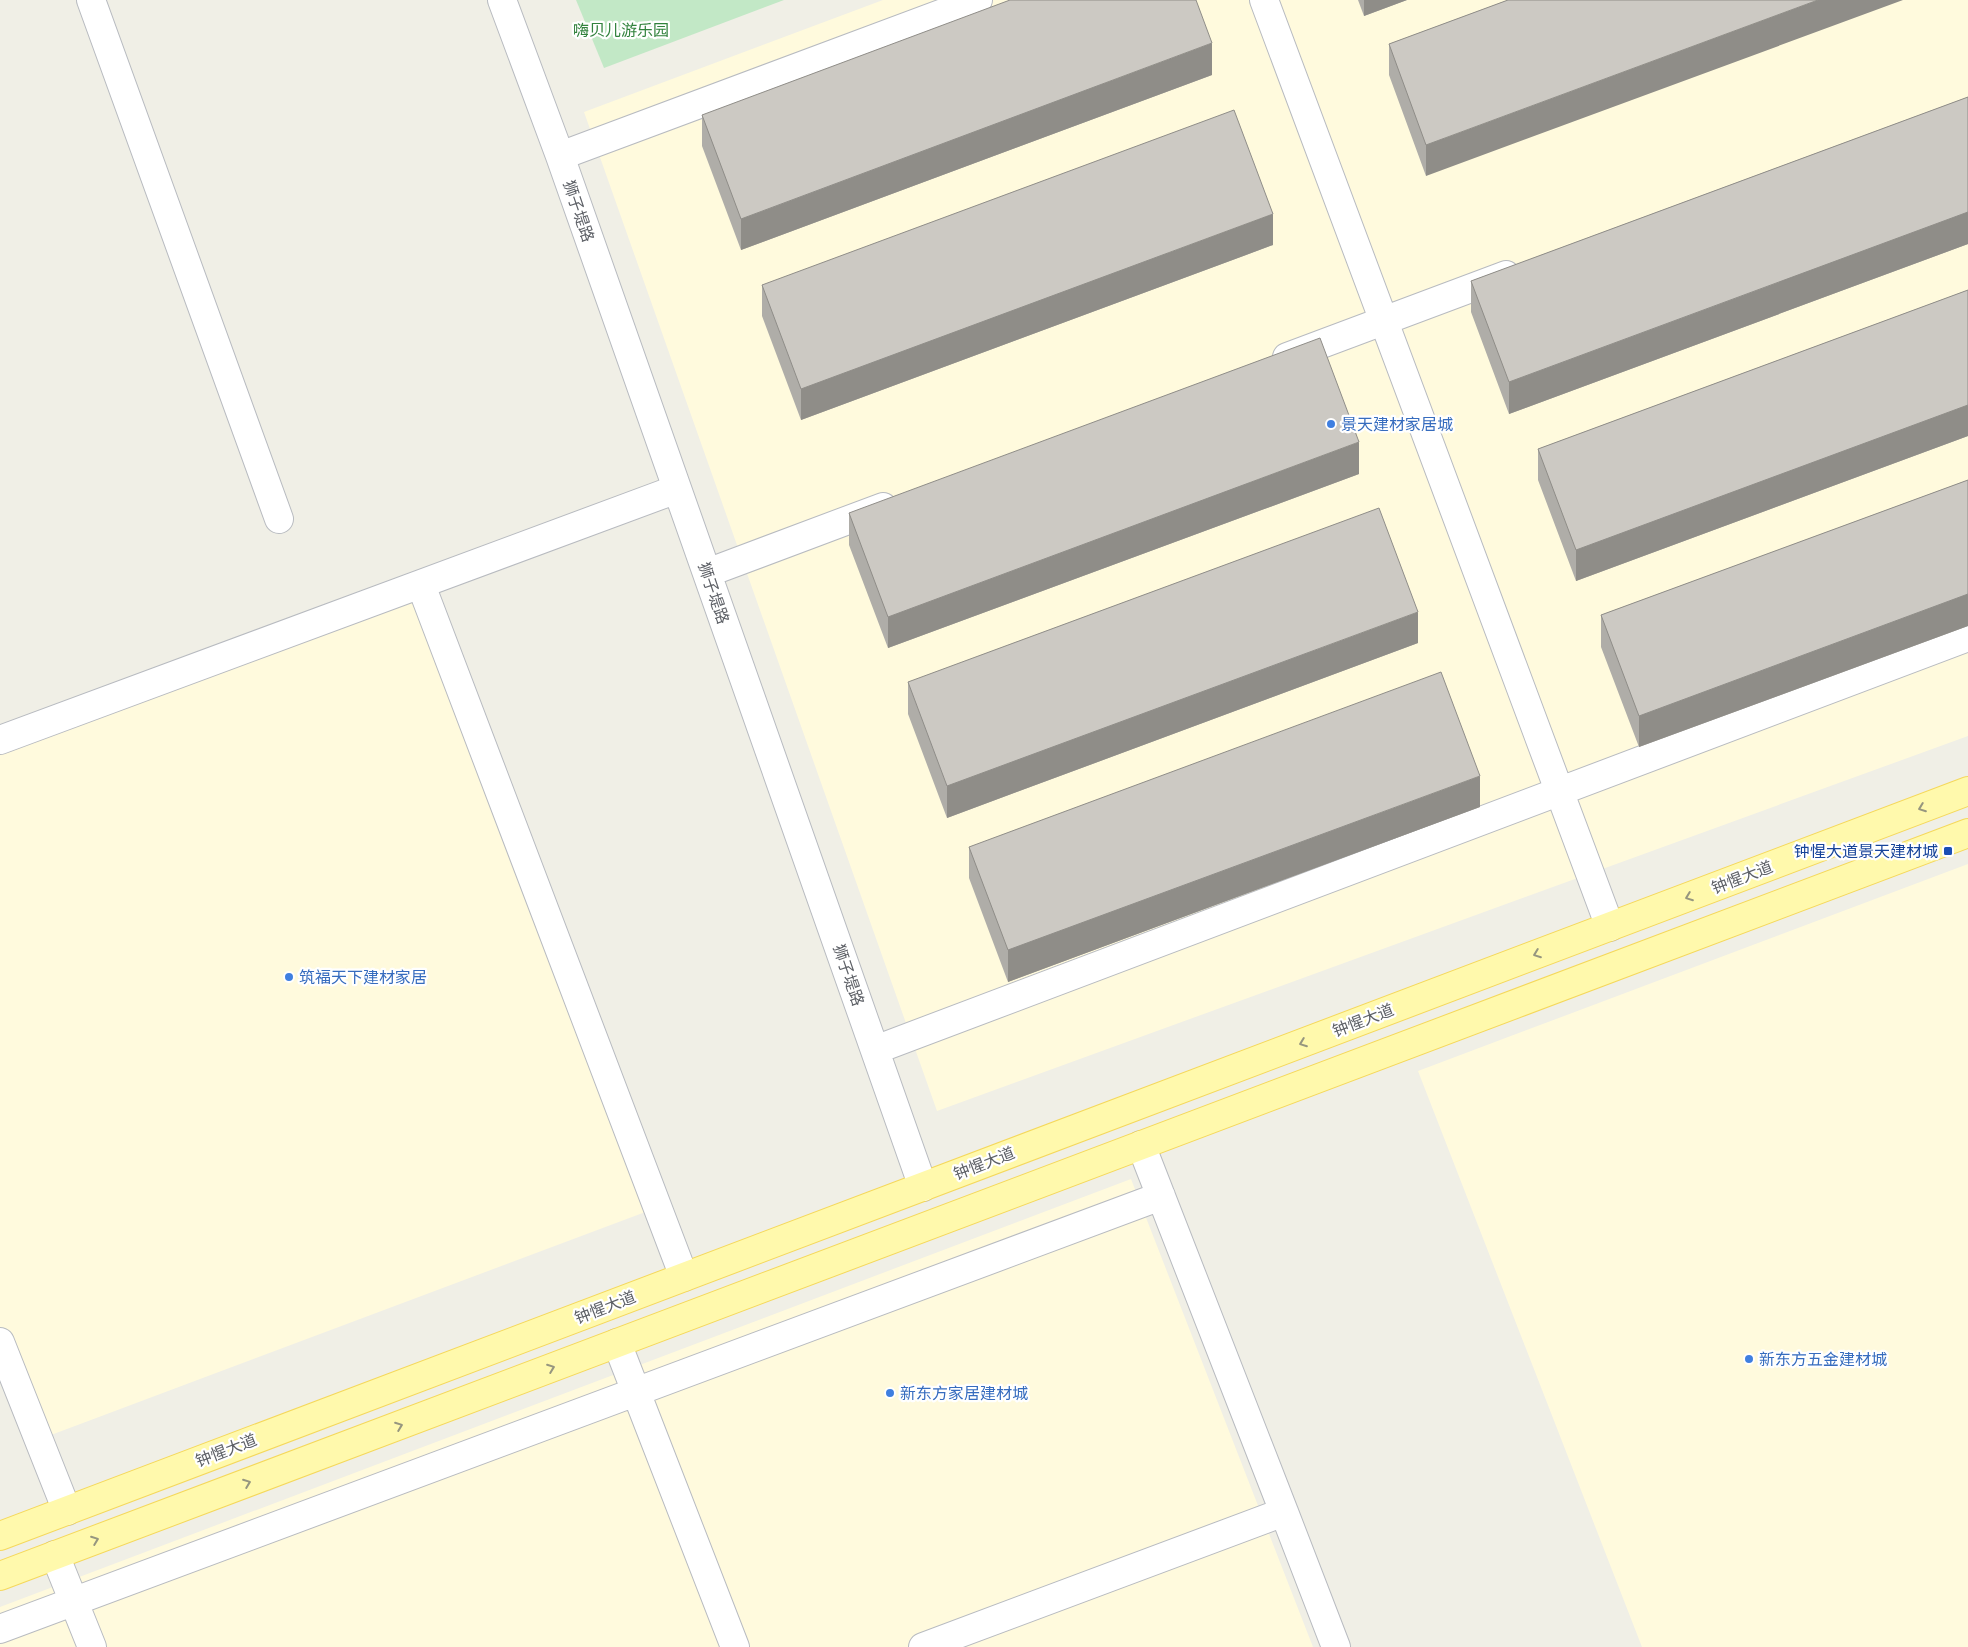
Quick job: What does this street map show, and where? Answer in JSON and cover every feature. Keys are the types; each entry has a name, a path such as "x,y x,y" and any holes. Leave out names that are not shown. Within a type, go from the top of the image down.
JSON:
{"main road":[{"name":"钟惺大道","path":"0,1536 1968,791"},
{"path":"0,1576 1968,833"}],"street":[{"path":"91,0 279,520"},
{"name":"狮子堤路","path":"502,0 560,156 923,1186"},
{"path":"560,156 978,0"},
{"path":"1264,0 1610,927"},
{"path":"1264,366 1532,265"},
{"path":"0,740 678,489"},
{"path":"707,573 902,500"},
{"path":"421,585 684,1277"},
{"path":"875,1050 1968,637"},
{"path":"1140,1145 1336,1647"},
{"path":"0,1630 1161,1196"},
{"path":"0,1342 66,1511"},
{"path":"617,1343 735,1647"},
{"path":"923,1647 1284,1512"},
{"path":"55,1556 92,1647"}],"shaded area":[{"name":"景天建材家居城","path":"883,0 1968,0 1968,736 937,1111 584,112"},
{"name":"筑福天下建材家居","path":"430,587 664,1205 35,1441 0,1348 0,749"},
{"name":"新东方五金建材城","path":"1968,864 1968,1647 1642,1647 1418,1071"},
{"name":"新东方家居建材城","path":"1131,1179 1313,1647 0,1647 0,1607"}],"green space":[{"name":"嗨贝儿游乐园","path":"576,0 784,0 604,68"}],"building":[{"path":"1010,0 1196,0 1212,43 741,219 702,115"},
{"path":"1508,0 1818,0 1426,145 1389,44"},
{"path":"1968,97 1968,212 1509,382 1471,281"},
{"path":"1234,110 1273,214 801,389 762,285"},
{"path":"1968,290 1968,405 1576,550 1538,449"},
{"path":"1320,338 1359,442 888,617 849,513"},
{"path":"1968,480 1968,594 1639,716 1601,615"},
{"path":"1379,508 1418,612 947,786 908,682"},
{"path":"1441,672 1480,776 1008,950 969,847"}],"place":[{"name":"景天建材家居城","path":"1331,424"},
{"name":"钟惺大道景天建材城","path":"1948,851"},
{"name":"筑福天下建材家居","path":"289,977"},
{"name":"新东方五金建材城","path":"1749,1359"},
{"name":"新东方家居建材城","path":"890,1393"}]}
